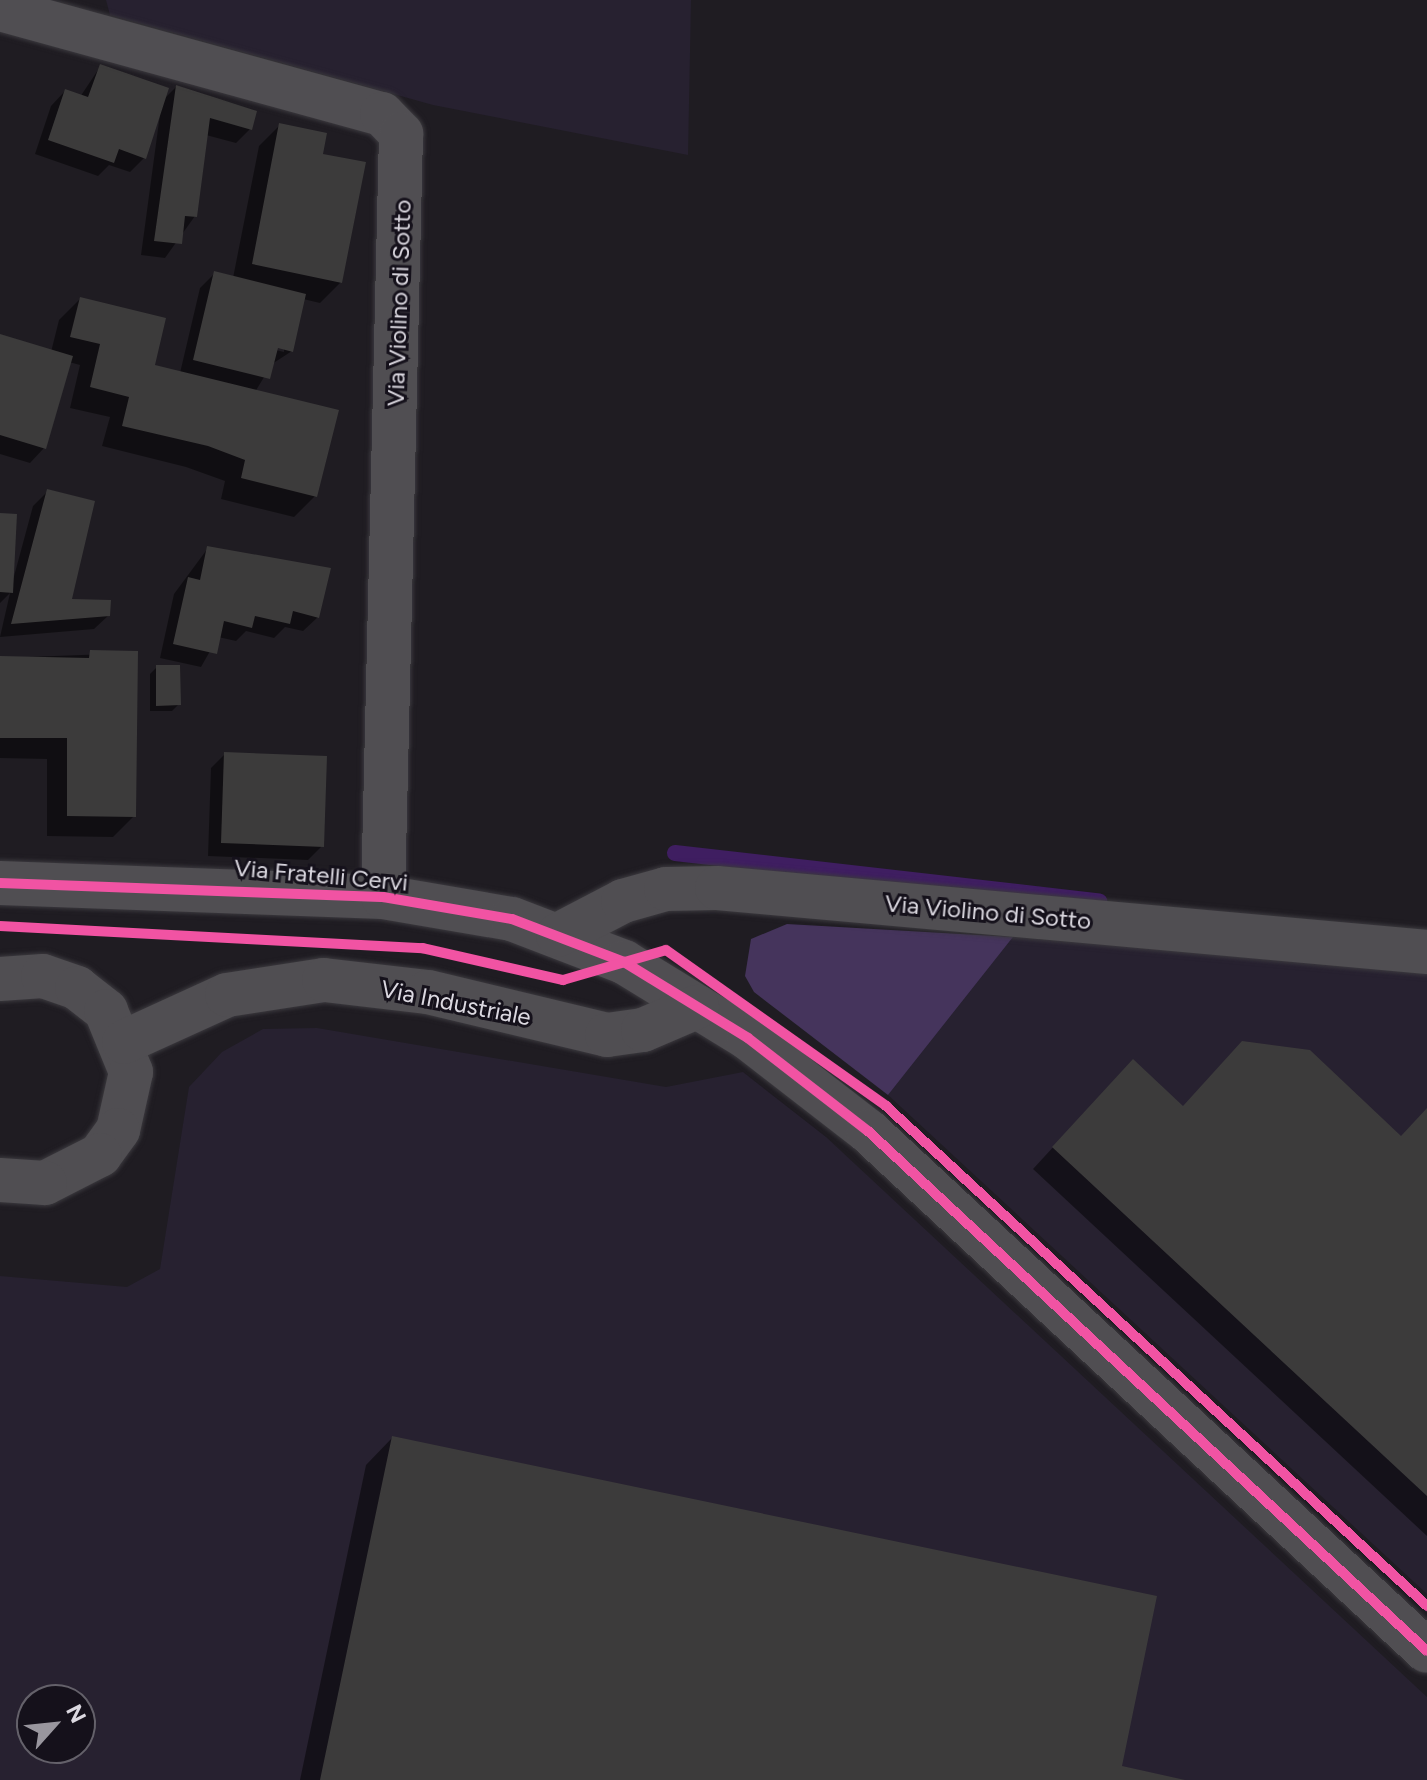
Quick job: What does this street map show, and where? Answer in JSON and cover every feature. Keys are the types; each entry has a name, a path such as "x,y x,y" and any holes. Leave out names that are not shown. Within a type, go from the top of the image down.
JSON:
{"street":[{"name":"Via Violino di Sotto","path":"0,9 382,114 401,134 383,897"},
{"name":"Via Fratelli Cervi","path":"0,883 383,897 558,935 624,962 697,1007 868,1131 1427,1651"},
{"name":"Via Violino di Sotto","path":"558,935 623,901 666,889 717,888 1427,952"},
{"path":"0,979 43,976 77,988 106,1011 124,1042 129,1102 100,1155 45,1183 0,1180"},
{"name":"Via Industriale","path":"124,1042 227,995 324,980 428,992 607,1035 643,1030 697,1007"}],"shaded area":[{"path":"106,0 691,0 688,155 433,105 110,15"},
{"path":"787,924 1013,937 888,1095 754,992 745,976 751,939"},
{"path":"1013,937 1427,973 1427,1594 888,1095"},
{"path":"317,1028 666,1087 743,1072 826,1137 1427,1697 1427,1780 0,1780 0,1276 127,1287 160,1269 189,1087 222,1052 263,1029"}],"building":[{"path":"100,64 169,88 146,159 119,149 114,163 48,140 65,89 88,97"},
{"path":"176,85 257,111 252,130 210,118 197,217 185,216 182,244 154,241"},
{"path":"279,123 327,133 323,154 366,162 342,283 252,264"},
{"path":"214,271 306,294 293,352 278,348 270,379 193,360"},
{"path":"80,297 166,318 155,365 339,410 317,497 241,478 245,460 208,446 122,426 129,397 90,387 100,344 70,337"},
{"path":"0,334 73,356 46,449 0,435"},
{"path":"47,489 95,501 72,599 111,600 110,616 11,624"},
{"path":"0,513 17,514 13,593 0,592"},
{"path":"207,546 331,568 319,618 293,611 290,624 255,616 252,628 224,621 217,654 173,644 188,577 200,580"},
{"path":"90,650 138,651 136,817 67,816 67,738 0,738 0,656 89,658"},
{"path":"156,665 180,665 181,705 156,706"},
{"path":"224,752 327,756 324,847 221,843"},
{"path":"1242,1041 1310,1050 1401,1136 1427,1108 1427,1496 1052,1147 1133,1059 1183,1106"},
{"path":"392,1436 1157,1596 1122,1766 1185,1780 320,1780"}],"waterway":[{"path":"675,853 1099,901"}],"cycle path":[{"path":"0,883 383,897 512,919 624,962 748,1038 868,1131 1427,1651"},
{"path":"0,926 422,948 563,980 666,950 886,1106 1427,1606"}]}
